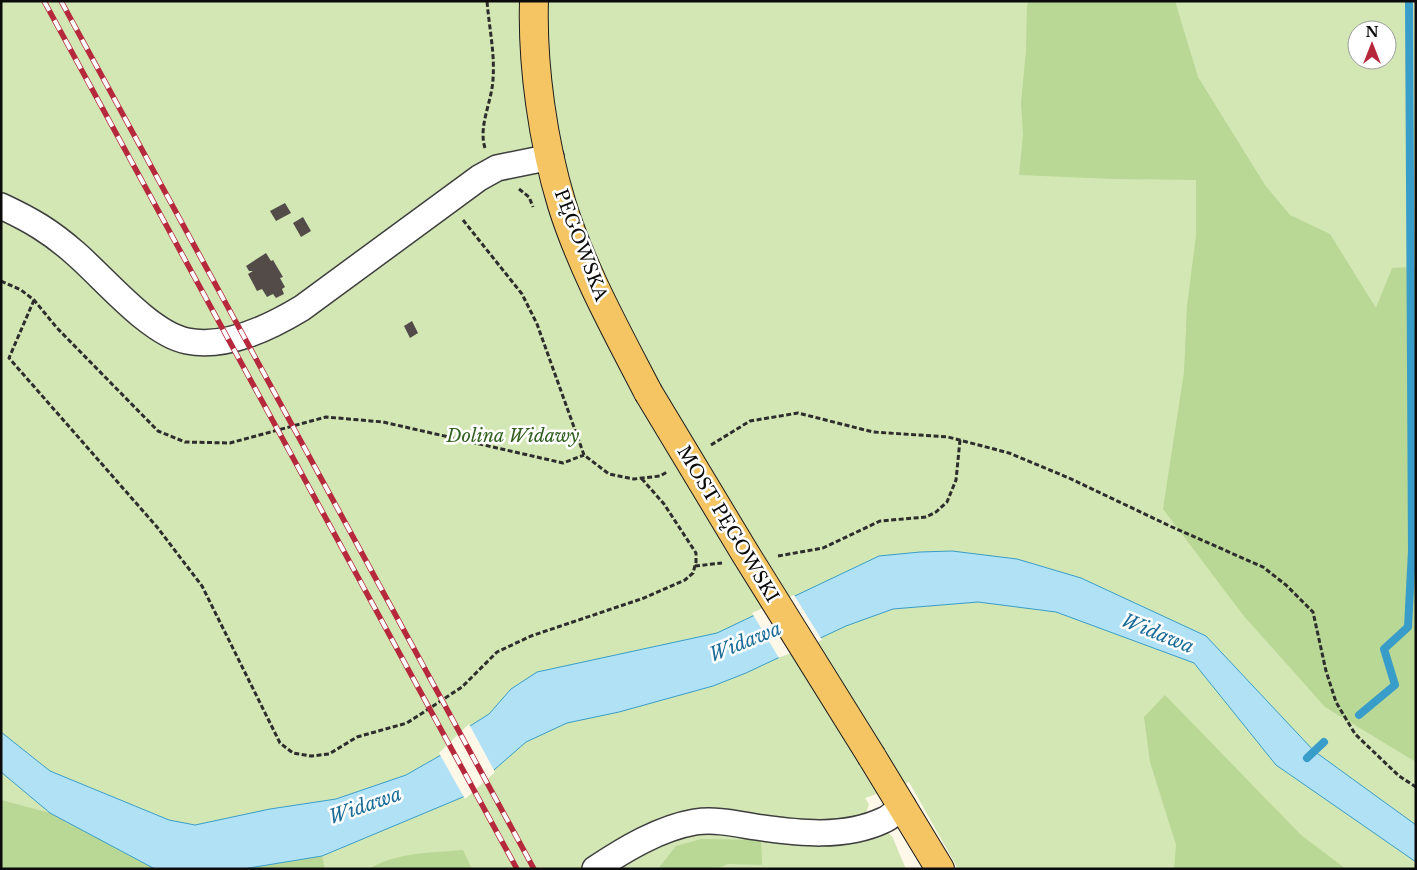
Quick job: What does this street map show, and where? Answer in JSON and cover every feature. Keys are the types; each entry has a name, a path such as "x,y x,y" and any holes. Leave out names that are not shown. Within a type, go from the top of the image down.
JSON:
{"main road":[{"name":"PĘGOWSKA","path":"534,1 534,61 551,157 562,206 598,293 648,392"},
{"name":"MOST PĘGOWSKI","path":"648,392 745,554 903,806"},
{"path":"903,806 940,869"}],"lane":[{"path":"1,206 36,222 75,253 151,323 174,337 199,342 229,339 283,320 449,202 479,178 497,168 551,157"},
{"path":"596,869 632,844 695,822 724,822 791,832 832,834 865,827 886,819 903,806"}],"path":[{"path":"487,1 493,47 493,80 483,128 484,144 490,162 497,168"},
{"path":"1,281 21,290 34,300 57,328 158,431 185,442 230,443 326,417 383,422 563,463 584,454 537,324 522,294 449,202"},
{"path":"34,300 9,358 157,527 202,586 280,743 293,752 311,756 329,754 356,737 407,723 462,687 497,652 531,636 644,598 685,580 693,573 696,553 664,504 642,479"},
{"path":"798,413 873,432 960,440 1009,453 1061,474 1172,527 1263,566 1286,584 1313,612 1326,671 1336,702 1355,734 1399,776 1416,787"},
{"path":"773,557 823,548 880,521 926,517 936,512 947,502 956,480 960,440"},
{"path":"695,566 724,562"}],"green space":[{"name":"Dolina Widawy","path":"1,1 1416,1 1416,869 958,869 909,782 880,799 877,794 865,798 869,804 866,813 856,820 825,820 888,833 892,836 906,869 1,869"},
{"path":"1029,1 1175,1 1198,77 1265,185 1290,215 1330,234 1376,308 1392,268 1416,267 1416,762 1325,707 1243,615 1163,509 1184,372 1187,306 1196,235 1196,180 1019,175 1023,135 1021,103 1026,50 1027,5"},
{"path":"1165,695 1301,835 1346,869 1174,869 1176,845 1150,762 1144,717"},
{"path":"1,800 50,813 155,869 1,869"},
{"path":"701,839 761,840 762,865 728,864 716,869 658,869 676,846"},
{"path":"463,850 472,869 369,869 380,863 402,856"},
{"path":"322,856 325,869 243,869"}],"water":[{"name":"Widawa","path":"952,551 1017,559 1081,578 1206,636 1314,751 1416,825 1416,862 1276,765 1194,663 1056,612 978,602 893,609 846,626 746,673 713,686 619,712 567,723 526,742 463,797 322,856 243,869 155,869 50,813 1,772 1,732 50,771 169,820 195,825 270,809 336,799 406,775 441,755 470,726 489,714 511,689 537,672 717,633 879,556"}],"pier":[{"path":"794,595 822,640 779,658 752,613"},
{"path":"469,724 495,772 465,799 439,753"}],"building":[{"path":"285,203 291,213 276,221 270,211"},
{"path":"303,217 311,231 301,237 293,223"},
{"path":"266,253 271,261 273,260 283,277 280,278 285,287 282,289 284,294 276,298 273,294 267,297 262,289 257,291 248,274 253,271 249,271 246,266"},
{"path":"412,321 418,333 410,338 404,326"}],"waterway":[{"path":"1359,715 1395,685 1384,649 1408,627 1412,551 1409,1"},
{"path":"1307,758 1324,742"}],"railway":[{"path":"44,1 517,869"},
{"path":"61,1 534,869"}]}
